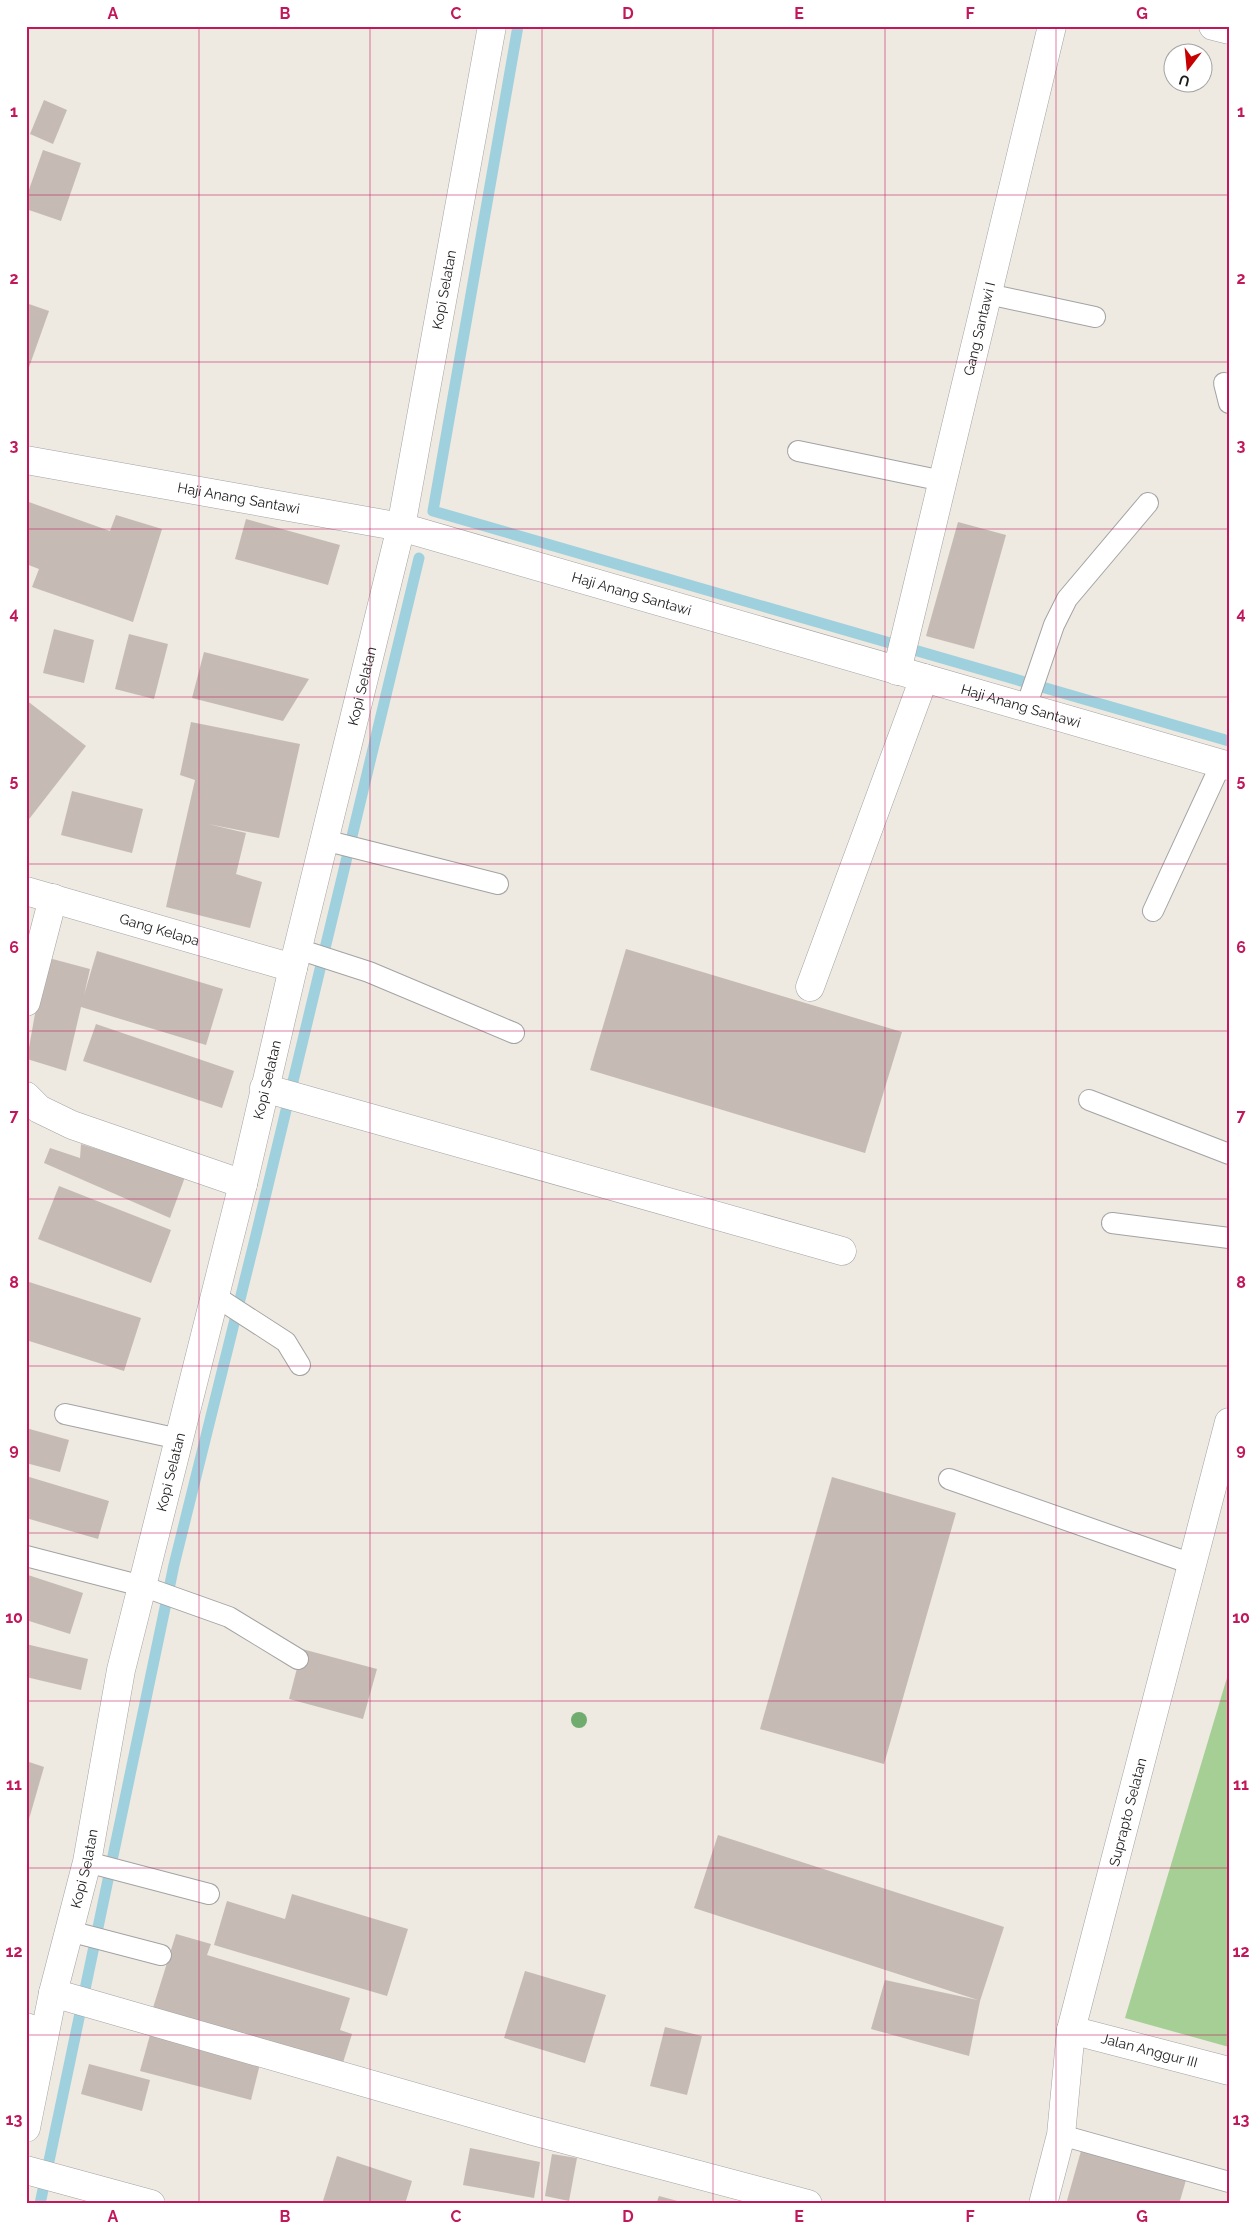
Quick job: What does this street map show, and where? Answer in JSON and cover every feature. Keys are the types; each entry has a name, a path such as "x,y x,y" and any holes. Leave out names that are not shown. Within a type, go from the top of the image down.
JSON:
{"street":[{"name":"Kopi Selatan","path":"26,2128 35,2030 54,1993 86,1862 121,1670 243,1184 273,1091 295,958 401,527 492,26"},
{"name":"Gang Santawi I","path":"898,663 1052,26"},
{"path":"1213,26 1229,30"},
{"name":"Haji Anang Santawi","path":"26,460 401,527 898,663 924,678 1225,765"},
{"path":"810,986 924,678"},
{"name":"Gang Kelapa","path":"26,891 295,958"},
{"path":"26,1002 53,898"},
{"path":"273,1091 319,1102 842,1251"},
{"path":"26,1096 39,1109 72,1125 243,1184"},
{"name":"Suprapto Selatan","path":"1043,2204 1061,2135 1071,2030 1229,1422"},
{"path":"54,1993 533,2131 808,2204"},
{"name":"Jalan Anggur III","path":"1071,2030 1229,2070"},
{"path":"26,2170 151,2204"}],"lane":[{"path":"988,294 1094,317"},
{"path":"1224,383 1229,403"},
{"path":"798,451 943,481"},
{"path":"1026,707 1054,625 1067,599 1148,503"},
{"path":"1153,911 1225,765"},
{"path":"324,840 498,884"},
{"path":"295,958 369,972 514,1033"},
{"path":"1089,1100 1229,1154"},
{"path":"1112,1223 1229,1238"},
{"path":"215,1296 286,1342 300,1365"},
{"path":"65,1414 179,1439"},
{"path":"949,1479 1192,1564"},
{"path":"26,1556 142,1586 229,1617 298,1659"},
{"path":"86,1862 209,1894"},
{"path":"69,1931 161,1955"},
{"path":"1061,2135 1229,2182"}],"green space":[{"path":"1229,1671 1229,2047 1125,2018"}],"building":[{"path":"44,100 67,110 53,144 30,134"},
{"path":"43,150 81,163 61,221 26,209 26,198"},
{"path":"26,303 49,311 28,370 26,370"},
{"path":"26,501 110,531 116,515 162,529 133,622 32,587 39,569 26,564"},
{"path":"246,519 340,545 328,585 235,559"},
{"path":"958,522 1006,535 974,649 926,636"},
{"path":"54,629 94,640 84,683 43,673"},
{"path":"129,634 168,644 154,699 115,689"},
{"path":"204,652 309,679 283,721 192,698"},
{"path":"26,700 86,746 26,823"},
{"path":"191,722 300,744 279,838 208,824 246,833 236,874 262,882 250,928 166,907 195,780 180,775"},
{"path":"72,791 143,809 132,853 61,835"},
{"path":"626,949 902,1032 865,1153 590,1070"},
{"path":"97,951 223,989 206,1045 81,1007 66,1071 27,1059 45,957 90,969 84,995"},
{"path":"96,1024 234,1071 222,1108 83,1061"},
{"path":"81,1144 185,1177 170,1218 44,1163 50,1148 80,1158"},
{"path":"59,1186 171,1230 151,1283 38,1239"},
{"path":"26,1281 141,1318 124,1371 26,1340"},
{"path":"26,1428 69,1440 60,1472 26,1463"},
{"path":"26,1476 109,1501 98,1539 26,1518"},
{"path":"832,1477 956,1513 884,1764 760,1729"},
{"path":"28,1575 83,1593 70,1634 26,1620"},
{"path":"26,1644 88,1659 81,1690 26,1677"},
{"path":"302,1649 377,1669 363,1719 289,1699"},
{"path":"26,1761 44,1767 27,1826 26,1826"},
{"path":"718,1835 1004,1927 980,2001 969,2056 871,2029 885,1980 978,2000 694,1908"},
{"path":"292,1894 408,1929 387,1996 214,1945 227,1901 285,1919"},
{"path":"176,1934 211,1944 207,1955 350,1998 340,2030 352,2034 341,2069 152,2011"},
{"path":"525,1971 606,1995 585,2063 504,2038"},
{"path":"665,2027 702,2036 687,2095 650,2086"},
{"path":"150,2035 260,2064 251,2100 140,2071"},
{"path":"89,2064 150,2080 142,2111 81,2094"},
{"path":"470,2148 540,2162 534,2198 463,2185"},
{"path":"1081,2151 1186,2180 1179,2204 1066,2204"},
{"path":"552,2154 577,2158 569,2201 545,2196"},
{"path":"337,2156 412,2181 405,2204 322,2204"},
{"path":"659,2196 685,2203 685,2204 656,2204"}],"waterway":[{"path":"518,26 433,511 1229,741"},
{"path":"40,2204 174,1565 256,1235 419,558"}]}
